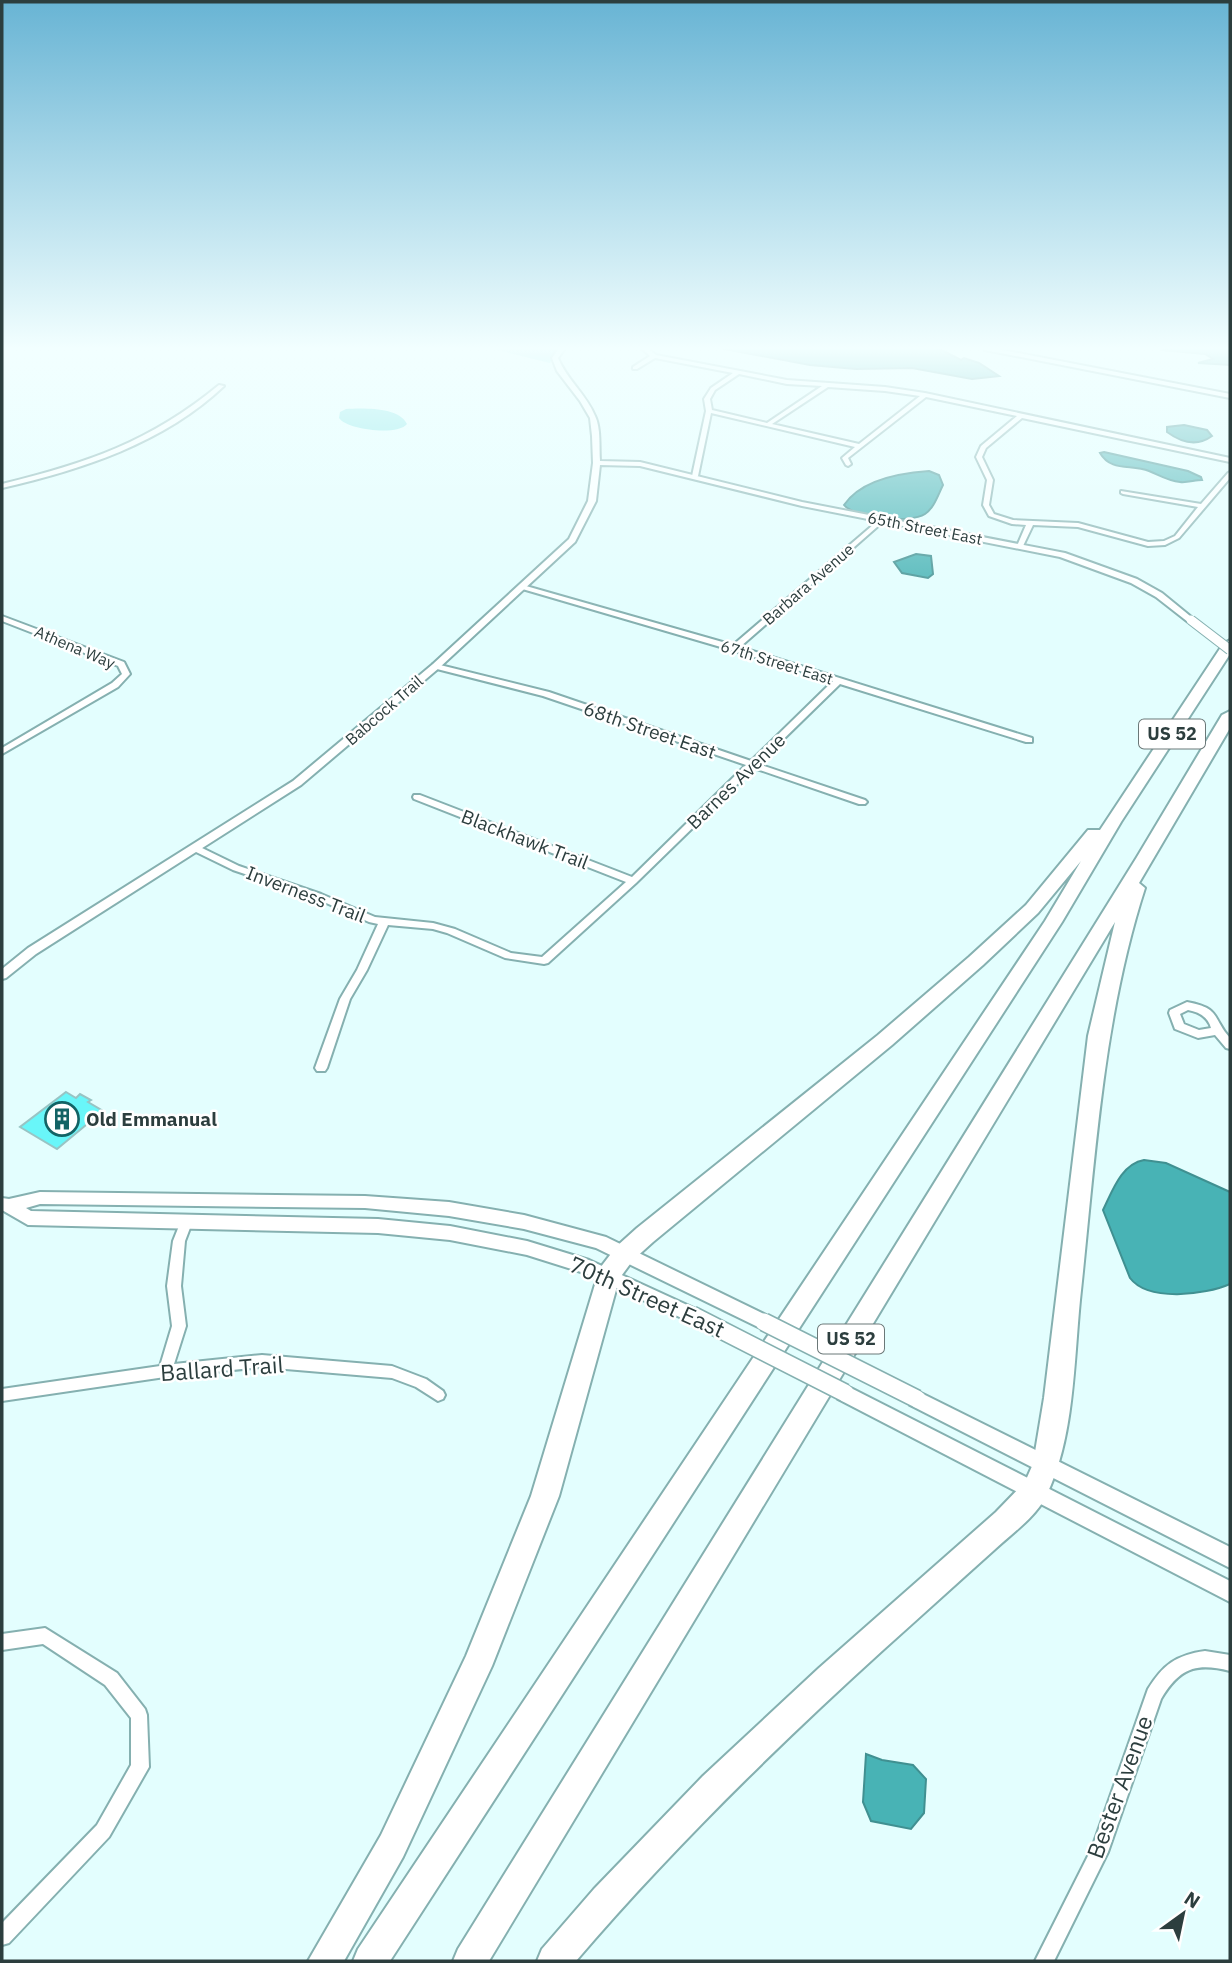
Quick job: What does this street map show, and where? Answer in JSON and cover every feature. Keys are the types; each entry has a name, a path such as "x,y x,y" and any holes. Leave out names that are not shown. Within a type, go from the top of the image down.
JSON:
{"highway":[{"name":"US 52","path":"370,1961 1053,922 1112,822 1230,644"},
{"name":"US 52","path":"470,1961 1146,857 1230,715"},
{"path":"325,1961 392,1846 477,1666 545,1496 617,1264 976,961 1032,909 1097,831 1112,822"},
{"path":"554,1961 639,1862 692,1807 759,1742 1006,1521 1041,1477 1057,1398 1098,1036 1121,933 1146,857"}],"main road":[{"name":"70th Street East","path":"6,1205 40,1198 365,1202 437,1208 524,1222 600,1242 617,1264 692,1315 903,1424 1041,1477 1230,1558"},
{"name":"70th Street East","path":"6,1205 28,1218 377,1226 450,1233 617,1264 706,1293 917,1399 1230,1592"}],"street":[{"path":"2,486 90,462 145,439"},
{"name":"Babcock Trail","path":"2,975 32,951 197,849 297,783 436,666 561,551 584,520 593,500 597,463 595,439"},
{"path":"695,476 703,439"},
{"path":"826,439 859,446"},
{"path":"848,464 845,458 869,439"},
{"path":"993,439 983,447 979,457 989,480 986,505 991,515 1012,522 1079,525 1147,544 1165,543 1177,537 1230,474"},
{"path":"1131,439 1230,460"},
{"name":"65th Street East","path":"597,463 640,464 802,504 1020,545 1101,567 1159,595 1230,650"},
{"path":"1123,492 1202,506"},
{"name":"Barbara Avenue","path":"734,648 882,520"},
{"path":"1020,545 1030,524"},
{"name":"67th Street East","path":"523,587 734,648 1029,740"},
{"name":"Athena Way","path":"2,618 121,664 126,674 116,685 2,751"},
{"name":"68th Street East","path":"436,666 546,694 862,802"},
{"name":"Barnes Avenue","path":"633,881 838,681"},
{"name":"Blackhawk Trail","path":"417,797 633,881"},
{"name":"Inverness Trail","path":"197,849 236,868 318,896 358,915 384,922 433,926 509,956 544,961 633,881"},
{"path":"321,1068 345,999 384,922"},
{"path":"1217,1031 1230,1045"},
{"path":"165,1371 179,1326 174,1286 179,1241 187,1220"},
{"name":"Ballard Trail","path":"2,1395 165,1371 262,1361 392,1372 421,1383 438,1395"},
{"path":"2,1642 45,1636 111,1679 139,1715 140,1767 103,1831 2,1936"},
{"name":"Bester Avenue","path":"1044,1961 1099,1852 1154,1695 1168,1673 1193,1661 1221,1660 1230,1663"}],"shaded area":[{"path":"1177,439 1207,439 1201,442"},
{"path":"1100,453 1188,471 1202,480 1176,481 1142,469 1116,465"},
{"path":"929,471 939,475 943,485 931,508 918,517 895,519 870,516 850,510 844,505 860,489 882,479"},
{"path":"916,554 931,556 933,574 928,578 902,573 894,562"},
{"path":"1144,1160 1166,1163 1230,1192 1230,1284 1206,1291 1177,1294 1150,1291 1138,1286 1130,1278 1103,1210 1123,1173"},
{"path":"866,1754 882,1760 913,1765 926,1779 924,1813 911,1829 871,1821 863,1802"}],"building":[{"name":"Old Emmanual","path":"66,1092 76,1098 80,1094 103,1111 57,1149 20,1127"}],"place":[{"name":"Old Emmanual","path":"62,1119"}]}
